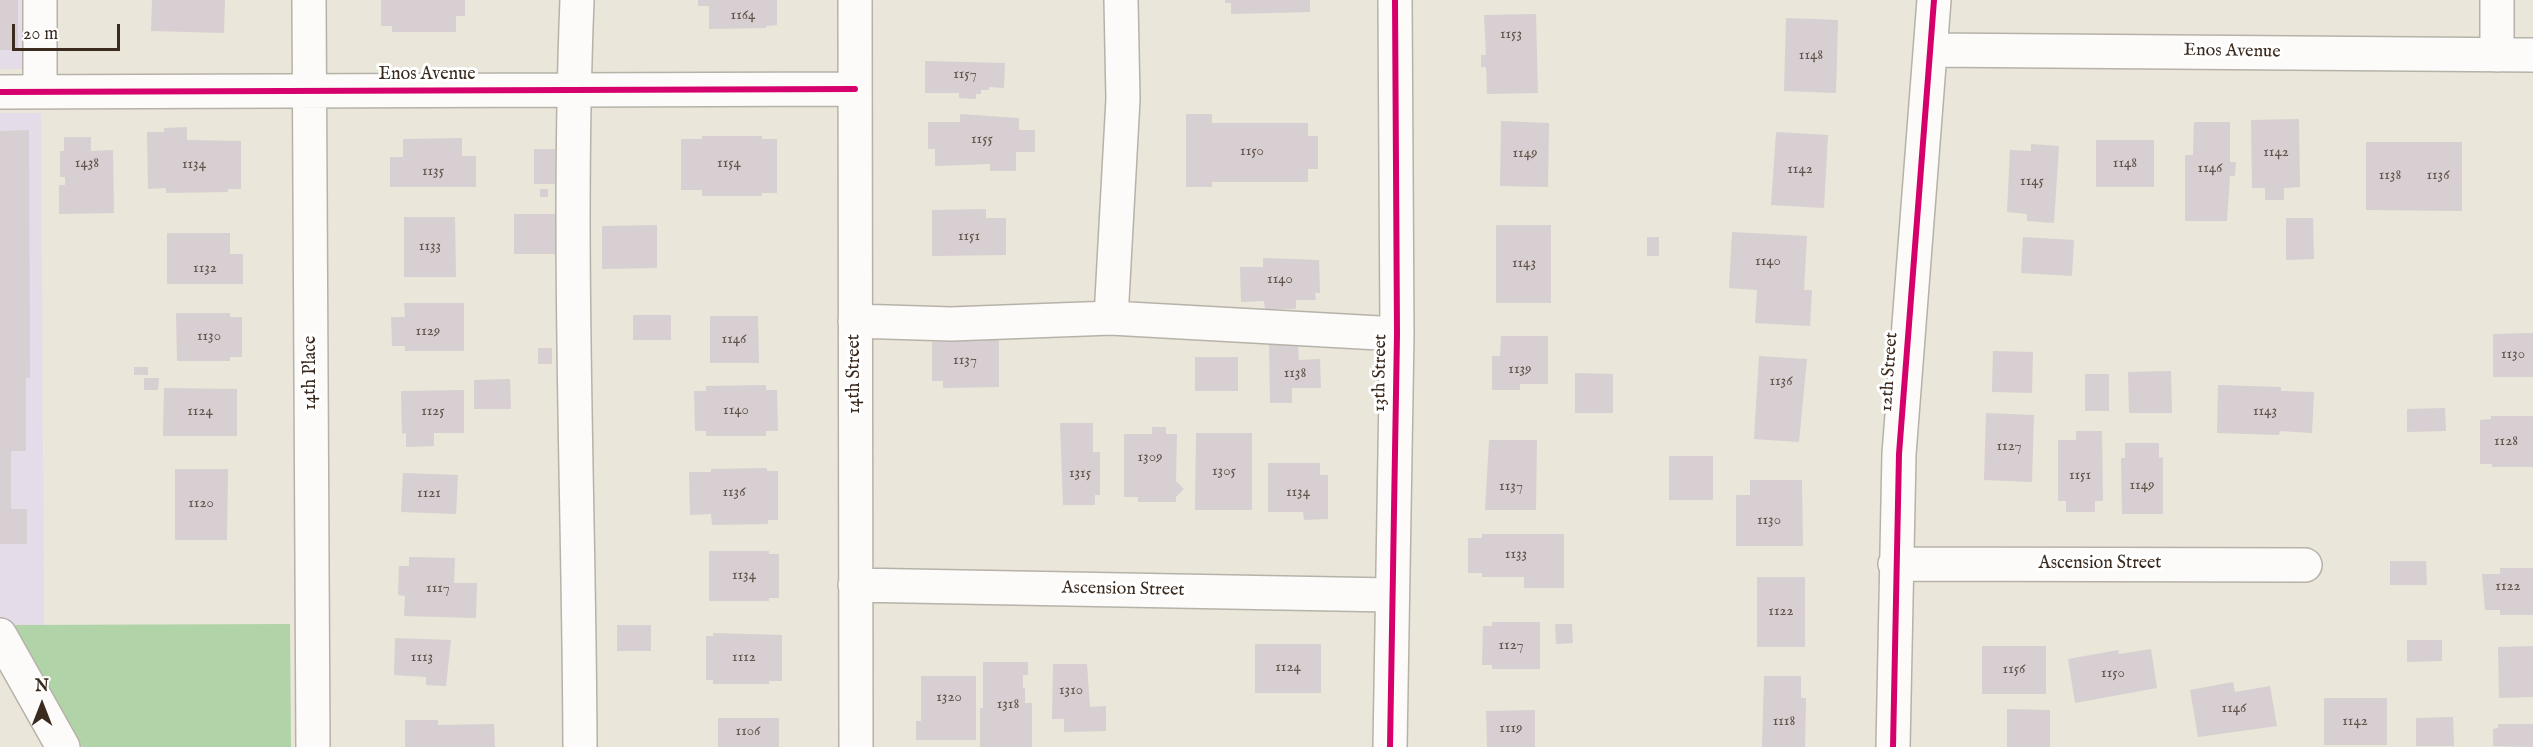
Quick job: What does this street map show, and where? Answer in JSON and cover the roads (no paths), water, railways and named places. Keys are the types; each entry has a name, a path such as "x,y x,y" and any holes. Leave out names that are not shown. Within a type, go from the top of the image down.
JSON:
{"street":[{"path":"40,0 40,91"},
{"name":"14th Place","path":"309,0 313,747"},
{"path":"577,0 572,351 574,440 579,513 580,747"},
{"name":"14th Street","path":"855,0 856,747"},
{"path":"1111,318 1123,99 1121,0"},
{"name":"13th Street","path":"1390,747 1390,595 1397,334 1395,0"},
{"name":"12th Street","path":"1893,747 1899,454 1934,0"},
{"path":"2497,0 2497,55"},
{"name":"Enos Avenue","path":"1931,50 2533,55"},
{"name":"Enos Avenue","path":"0,92 855,89"},
{"path":"855,321 951,324 1111,318 1397,334"},
{"name":"Ascension Street","path":"1895,564 2305,565"},
{"name":"Ascension Street","path":"855,585 1390,595"},
{"path":"0,635 63,747"}]}
